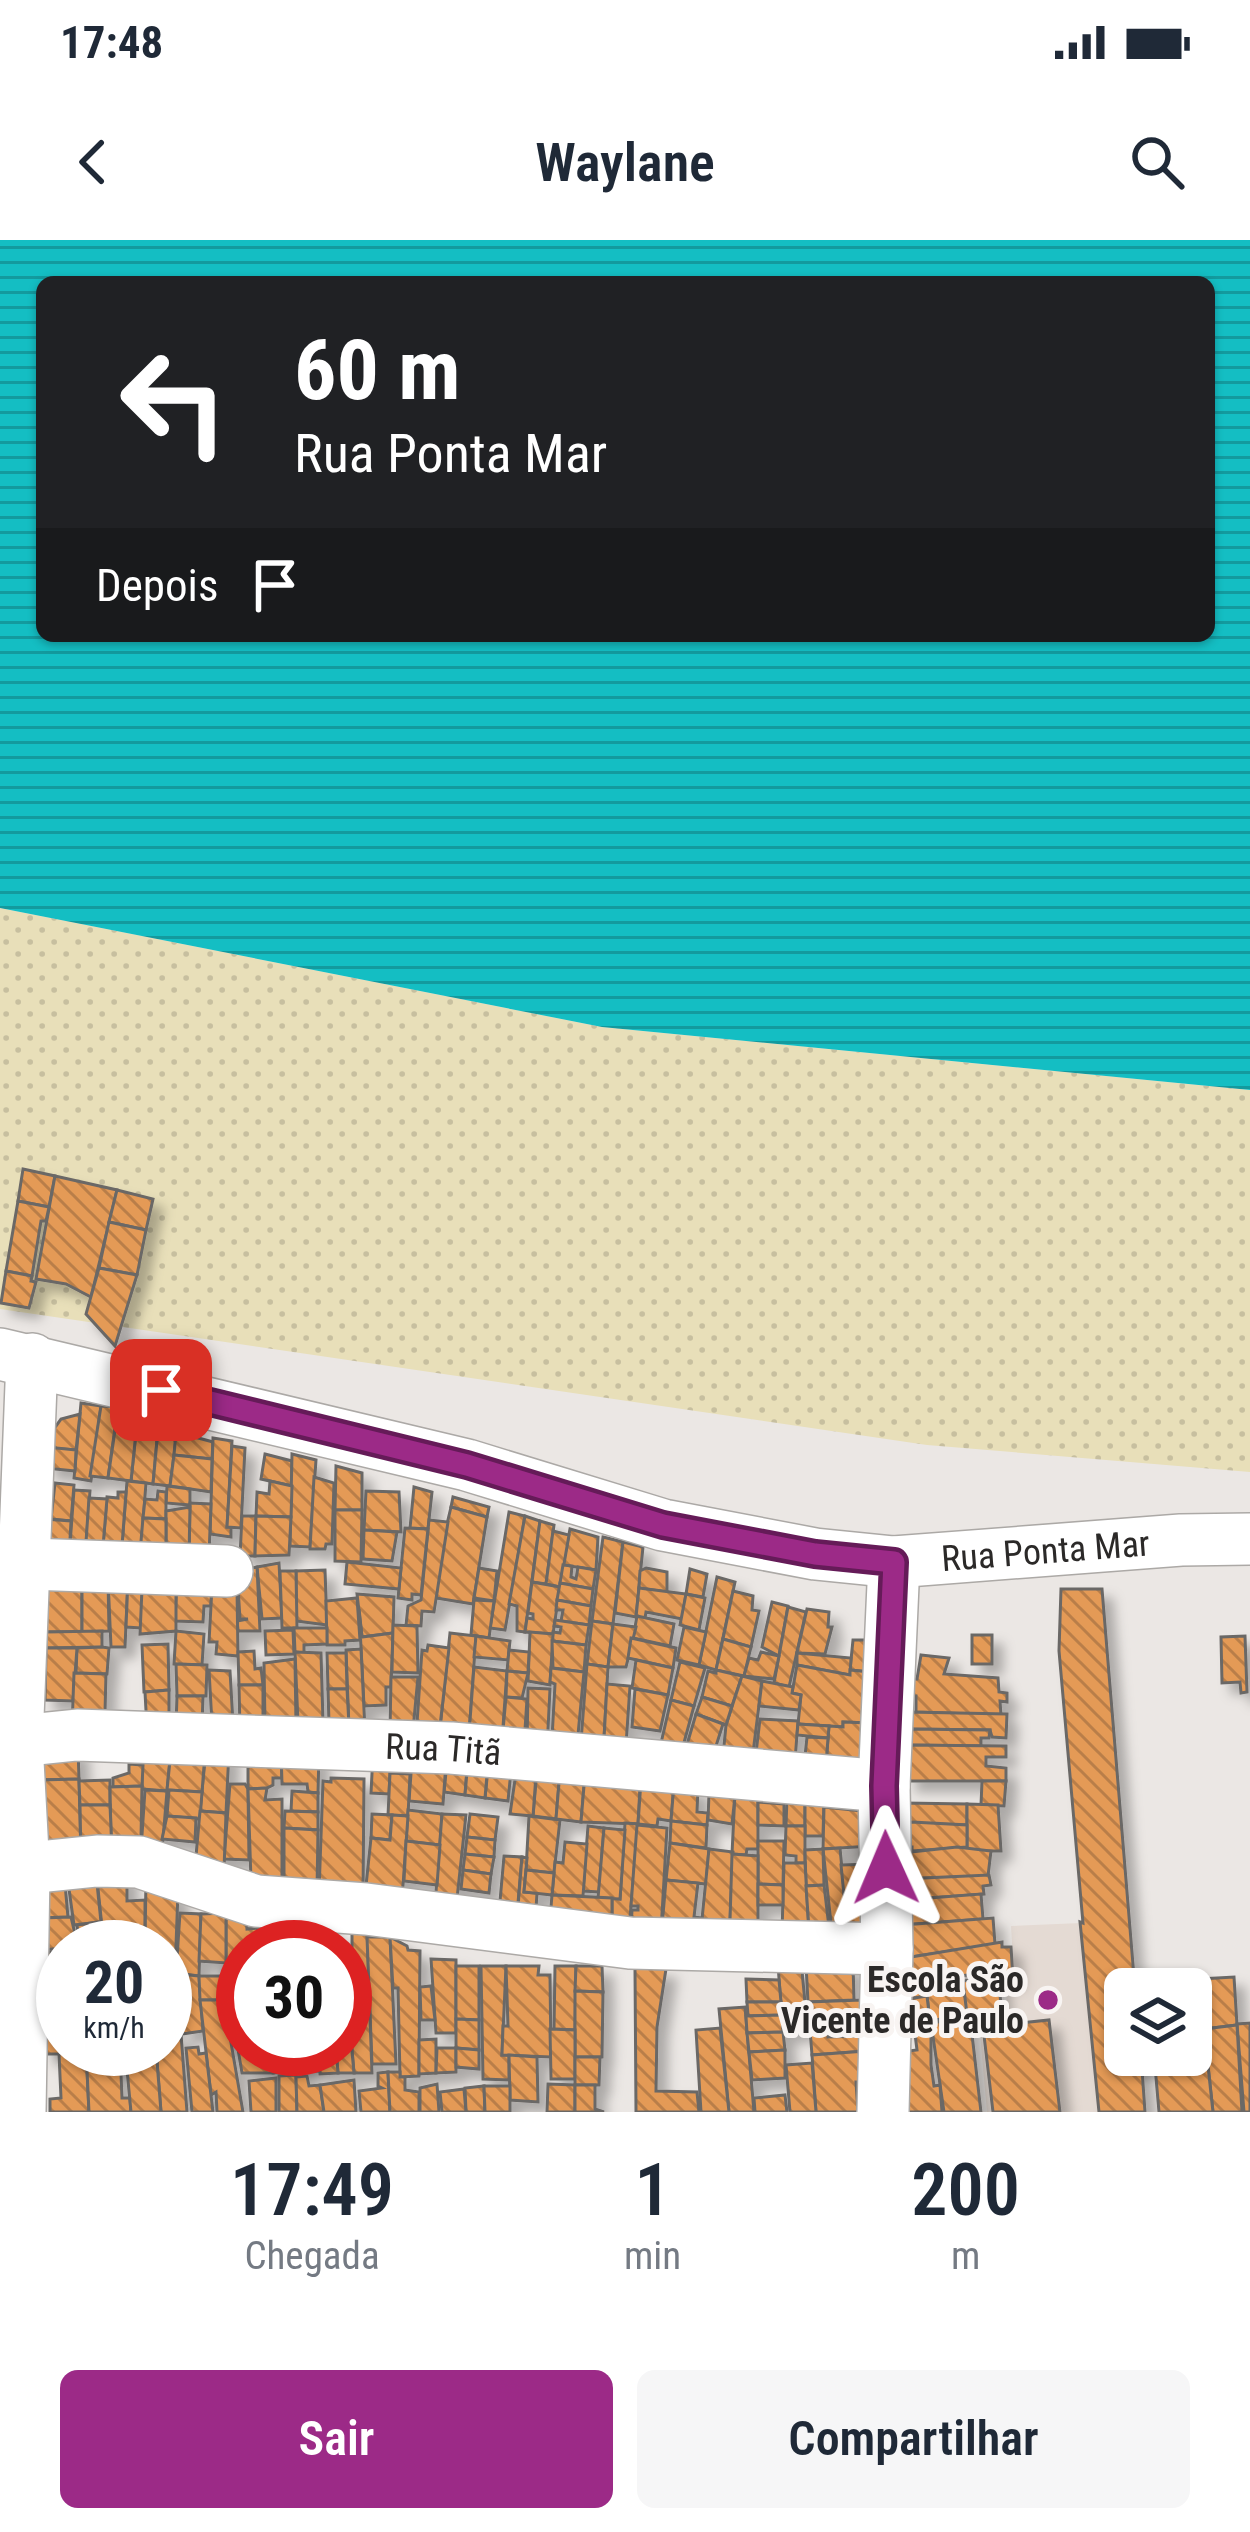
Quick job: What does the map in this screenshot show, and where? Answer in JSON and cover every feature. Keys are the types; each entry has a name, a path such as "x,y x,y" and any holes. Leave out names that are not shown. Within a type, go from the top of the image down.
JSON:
{"street":[{"name":"Rua Ponta Mar","path":"16,1356 467,1465 663,1525 815,1554 894,1562 1250,1539"},
{"path":"16,1356 9,1743 20,2112"},
{"path":"883,2112 884,1786 894,1562"},
{"path":"12,1564 227,1571"},
{"name":"Rua Titã","path":"9,1743 77,1735 452,1748 884,1786"},
{"path":"12,1871 97,1861 139,1862 256,1901 366,1909 630,1943 887,1949"}],"shaded area":[{"name":"Escola São Vicente de Paulo","path":"1081,1923 1102,2112 987,2112 979,2022 1008,2019 1005,1981 1014,1977 1011,1926"}],"sand":[{"path":"0,908 602,1027 1250,1090 1250,1472 927,1445 0,1309"}],"water":[{"path":"0,240 1250,240 1250,1090 602,1027 0,908"}],"building":[{"path":"23,1169 55,1176 49,1207 18,1201"},
{"path":"55,1176 117,1190 91,1297 66,1284 36,1279"},
{"path":"117,1190 153,1199 146,1230 109,1222"},
{"path":"18,1201 49,1207 46,1221 41,1221 32,1276 6,1271"},
{"path":"109,1222 146,1230 137,1275 99,1268"},
{"path":"99,1268 137,1275 115,1346 86,1314"},
{"path":"6,1271 32,1276 31,1281 36,1282 29,1308 1,1303"},
{"path":"81,1403 101,1406 91,1481 74,1478"},
{"path":"101,1406 118,1407 108,1478 90,1476"},
{"path":"138,1413 159,1419 153,1484 131,1481"},
{"path":"80,1414 76,1450 51,1448 53,1430 61,1419"},
{"path":"117,1417 137,1422 131,1481 108,1478"},
{"path":"159,1419 178,1424 170,1486 153,1484"},
{"path":"176,1432 213,1442 212,1459 174,1455"},
{"path":"213,1438 232,1441 227,1527 231,1527 231,1537 210,1534"},
{"path":"232,1446 245,1448 241,1528 227,1527"},
{"path":"47,1447 76,1450 75,1471 45,1468"},
{"path":"265,1454 292,1461 292,1486 261,1479"},
{"path":"292,1454 316,1460 310,1547 290,1546"},
{"path":"174,1455 212,1459 211,1492 170,1486"},
{"path":"336,1466 362,1473 362,1510 335,1510"},
{"path":"314,1477 334,1483 332,1544 325,1549 310,1549"},
{"path":"127,1481 146,1483 140,1560 121,1559"},
{"path":"270,1481 292,1486 291,1517 256,1516 257,1492 269,1494"},
{"path":"55,1483 74,1485 71,1521 51,1519"},
{"path":"167,1486 190,1489 190,1505 166,1503"},
{"path":"414,1487 432,1492 428,1529 410,1528"},
{"path":"74,1490 90,1491 85,1557 69,1558"},
{"path":"158,1491 166,1492 166,1519 143,1518 145,1499 157,1500"},
{"path":"366,1491 399,1492 401,1532 364,1530"},
{"path":"118,1492 126,1492 121,1559 102,1558 107,1497 118,1498"},
{"path":"453,1497 489,1507 487,1517 451,1507"},
{"path":"89,1498 107,1499 102,1558 85,1557"},
{"path":"190,1503 211,1504 209,1555 189,1555"},
{"path":"190,1507 189,1555 166,1554 166,1511"},
{"path":"451,1507 487,1517 473,1604 436,1598"},
{"path":"335,1510 362,1510 361,1562 335,1561"},
{"path":"509,1512 525,1516 505,1630 490,1628"},
{"path":"242,1516 256,1516 255,1556 240,1556"},
{"path":"256,1516 291,1517 289,1555 255,1556"},
{"path":"525,1516 540,1521 525,1632 517,1631 517,1606 509,1604"},
{"path":"143,1518 166,1519 166,1554 140,1553"},
{"path":"44,1519 71,1521 69,1558 41,1556"},
{"path":"429,1520 448,1522 434,1612 422,1611 421,1626 406,1625 408,1606 421,1600"},
{"path":"540,1521 554,1525 546,1584 532,1582"},
{"path":"405,1528 428,1529 421,1595 412,1594 412,1600 398,1598"},
{"path":"570,1529 598,1537 596,1570 563,1565"},
{"path":"364,1530 397,1532 392,1561 363,1559"},
{"path":"553,1531 569,1535 560,1587 546,1584"},
{"path":"603,1537 623,1542 613,1624 592,1621"},
{"path":"623,1542 643,1547 636,1617 615,1613"},
{"path":"347,1562 401,1568 399,1589 345,1584"},
{"path":"279,1563 282,1618 262,1619 257,1567"},
{"path":"563,1565 572,1566 571,1577 576,1579 578,1567 596,1570 593,1589 560,1583"},
{"path":"257,1567 260,1631 238,1631 237,1621 248,1619 240,1619 237,1571"},
{"path":"479,1568 497,1571 494,1601 474,1598"},
{"path":"690,1569 707,1574 703,1597 686,1594"},
{"path":"325,1570 327,1625 296,1621 296,1571"},
{"path":"280,1571 296,1571 297,1628 282,1628"},
{"path":"640,1571 667,1572 667,1592 639,1588"},
{"path":"717,1577 735,1582 716,1670 699,1665"},
{"path":"177,1578 212,1578 211,1606 204,1606 203,1622 175,1621"},
{"path":"82,1579 82,1632 46,1632 48,1580"},
{"path":"82,1579 108,1579 109,1631 82,1632"},
{"path":"108,1579 128,1579 125,1647 111,1647"},
{"path":"128,1579 143,1579 141,1628 126,1627"},
{"path":"532,1582 560,1587 553,1634 525,1632 527,1618 533,1619 528,1613"},
{"path":"560,1583 593,1589 591,1606 557,1600"},
{"path":"212,1587 237,1588 238,1656 216,1654 217,1642 209,1642"},
{"path":"639,1588 686,1594 682,1619 646,1612 645,1618 636,1617"},
{"path":"142,1589 176,1589 176,1631 140,1634"},
{"path":"1061,1589 1102,1589 1133,1968 1104,1968 1104,2076 1142,2076 1145,2112 1099,2112 1059,1651"},
{"path":"733,1591 753,1596 752,1610 759,1611 751,1647 723,1639"},
{"path":"357,1594 394,1597 393,1633 362,1637"},
{"path":"686,1594 705,1598 699,1630 680,1625"},
{"path":"357,1598 360,1640 327,1645 326,1601"},
{"path":"474,1600 494,1601 489,1638 471,1635"},
{"path":"557,1600 591,1606 589,1625 561,1621 563,1610 556,1610"},
{"path":"772,1602 788,1606 779,1656 762,1647"},
{"path":"788,1607 806,1612 789,1687 774,1683"},
{"path":"359,1609 362,1637 393,1633 386,1705 364,1706"},
{"path":"807,1609 829,1612 828,1627 832,1627 825,1654 797,1653"},
{"path":"637,1616 674,1624 670,1646 633,1638"},
{"path":"555,1620 589,1625 586,1645 552,1641 553,1632 560,1633 561,1627 554,1626"},
{"path":"592,1621 613,1624 608,1667 587,1664"},
{"path":"613,1624 636,1627 626,1667 608,1667"},
{"path":"393,1625 417,1626 418,1673 392,1672"},
{"path":"684,1627 706,1632 699,1665 677,1660"},
{"path":"294,1628 327,1628 327,1644 304,1645 304,1653 295,1652"},
{"path":"293,1630 294,1654 266,1655 265,1631"},
{"path":"102,1631 102,1647 46,1648 46,1632"},
{"path":"176,1631 204,1634 202,1665 174,1664"},
{"path":"530,1632 553,1634 550,1685 528,1681"},
{"path":"450,1633 476,1636 469,1734 440,1728"},
{"path":"972,1635 992,1635 992,1664 972,1664"},
{"path":"476,1636 510,1641 508,1660 474,1657"},
{"path":"1245,1636 1247,1692 1241,1693 1240,1682 1222,1683 1221,1637"},
{"path":"631,1638 676,1648 673,1668 628,1658"},
{"path":"723,1639 751,1647 744,1676 716,1670"},
{"path":"853,1640 869,1640 870,1672 850,1670"},
{"path":"552,1641 586,1645 584,1672 553,1668"},
{"path":"168,1644 169,1690 144,1692 142,1645"},
{"path":"428,1645 449,1648 440,1726 417,1723 422,1650 427,1651"},
{"path":"46,1648 77,1648 73,1701 45,1700"},
{"path":"77,1648 109,1648 107,1674 76,1673"},
{"path":"361,1649 365,1730 349,1730 346,1650"},
{"path":"509,1650 529,1652 528,1673 507,1671"},
{"path":"254,1651 255,1669 261,1668 263,1685 239,1685 238,1652"},
{"path":"295,1652 321,1653 323,1722 298,1723"},
{"path":"761,1652 779,1656 774,1679 744,1676 749,1658 758,1660"},
{"path":"327,1653 346,1653 347,1689 328,1689"},
{"path":"797,1653 851,1658 850,1675 797,1665"},
{"path":"921,1655 949,1658 944,1674 998,1678 999,1692 1007,1693 1007,1702 1000,1701 1001,1715 916,1712 916,1696 908,1696 908,1679 917,1679"},
{"path":"295,1659 296,1725 265,1725 264,1663"},
{"path":"636,1660 673,1668 668,1695 632,1688"},
{"path":"680,1662 705,1668 694,1706 671,1700"},
{"path":"176,1664 207,1665 206,1696 177,1696"},
{"path":"587,1664 608,1667 603,1757 580,1754"},
{"path":"797,1665 850,1675 850,1670 870,1672 870,1723 843,1722 843,1727 798,1724 801,1695 792,1693"},
{"path":"474,1667 507,1671 502,1741 469,1734"},
{"path":"551,1668 584,1672 577,1745 552,1738 555,1684 550,1682"},
{"path":"209,1670 230,1671 233,1723 212,1724"},
{"path":"507,1671 528,1673 522,1698 506,1697"},
{"path":"708,1671 742,1676 732,1706 702,1697"},
{"path":"74,1673 106,1674 105,1712 72,1727"},
{"path":"742,1676 762,1681 751,1769 722,1766 726,1725"},
{"path":"391,1677 418,1677 413,1730 390,1731"},
{"path":"762,1681 793,1687 792,1693 801,1695 799,1710 759,1706"},
{"path":"607,1684 630,1686 625,1760 603,1757"},
{"path":"239,1685 263,1685 263,1732 240,1732"},
{"path":"528,1688 550,1689 547,1749 527,1746"},
{"path":"328,1689 347,1689 349,1725 329,1724"},
{"path":"635,1689 668,1695 660,1731 632,1727"},
{"path":"169,1690 169,1728 147,1729 145,1692"},
{"path":"177,1696 203,1696 202,1726 176,1725"},
{"path":"506,1697 527,1699 524,1745 502,1741"},
{"path":"702,1697 732,1706 726,1725 696,1714"},
{"path":"671,1700 694,1706 679,1761 658,1756"},
{"path":"907,1712 1007,1714 1006,1738 992,1737 990,1730 907,1729"},
{"path":"696,1714 723,1724 710,1765 683,1758"},
{"path":"760,1719 798,1721 794,1774 754,1770"},
{"path":"843,1722 870,1723 870,1781 825,1777 829,1726 843,1727"},
{"path":"798,1724 829,1726 828,1738 797,1735"},
{"path":"907,1729 990,1730 989,1738 981,1738 981,1746 907,1745"},
{"path":"807,1737 828,1738 825,1777 805,1756"},
{"path":"907,1745 1006,1746 1006,1757 986,1757 986,1766 1006,1768 1006,1781 907,1781"},
{"path":"78,1748 79,1779 38,1780 38,1749"},
{"path":"171,1749 167,1791 142,1789 142,1762"},
{"path":"206,1750 229,1751 226,1813 200,1811"},
{"path":"171,1751 205,1753 202,1792 167,1790"},
{"path":"248,1751 281,1752 282,1778 273,1778 273,1785 267,1788 248,1789"},
{"path":"281,1752 319,1753 318,1793 308,1792 307,1784 282,1784"},
{"path":"448,1752 468,1755 465,1795 444,1792"},
{"path":"373,1754 391,1755 389,1794 371,1793"},
{"path":"489,1758 512,1761 508,1801 485,1798"},
{"path":"412,1760 446,1763 443,1804 409,1801"},
{"path":"468,1760 488,1763 485,1798 465,1795"},
{"path":"129,1764 143,1765 142,1786 113,1787 113,1778 129,1773"},
{"path":"537,1769 560,1771 556,1819 533,1816"},
{"path":"560,1771 585,1774 581,1822 556,1819"},
{"path":"390,1773 410,1774 408,1816 388,1815"},
{"path":"516,1773 536,1775 533,1816 510,1814"},
{"path":"585,1774 640,1787 638,1824 581,1822"},
{"path":"331,1778 364,1779 363,1897 319,1892 323,1781 331,1782"},
{"path":"79,1779 81,1857 46,1858 38,1780"},
{"path":"110,1780 110,1805 80,1805 79,1781"},
{"path":"641,1781 674,1784 671,1821 658,1819 657,1826 638,1824"},
{"path":"982,1781 1006,1781 1004,1806 981,1805"},
{"path":"230,1784 245,1784 248,1789 249,1860 224,1859"},
{"path":"674,1784 698,1788 697,1812 708,1813 707,1825 671,1821"},
{"path":"142,1786 141,1838 111,1839 110,1787"},
{"path":"267,1788 265,1800 282,1799 282,1883 251,1881 248,1789"},
{"path":"145,1790 167,1791 162,1851 141,1850"},
{"path":"169,1790 202,1792 200,1819 167,1816"},
{"path":"292,1791 318,1793 318,1812 291,1811"},
{"path":"735,1792 758,1795 758,1849 747,1849 746,1855 732,1854"},
{"path":"709,1793 735,1796 732,1824 708,1820"},
{"path":"787,1797 805,1799 805,1826 786,1826"},
{"path":"805,1799 824,1801 823,1836 805,1836"},
{"path":"758,1802 784,1804 784,1826 758,1825"},
{"path":"904,1803 967,1804 967,1825 904,1823"},
{"path":"967,1804 998,1805 1001,1851 967,1851"},
{"path":"80,1805 110,1805 112,1852 81,1857"},
{"path":"824,1807 872,1812 872,1846 823,1849"},
{"path":"408,1810 442,1814 440,1845 406,1841"},
{"path":"200,1811 226,1813 224,1870 195,1867"},
{"path":"285,1811 318,1812 318,1830 284,1828"},
{"path":"372,1814 392,1815 390,1840 371,1838"},
{"path":"442,1814 466,1815 456,1908 435,1905"},
{"path":"470,1814 498,1817 495,1840 467,1837"},
{"path":"392,1815 408,1816 402,1899 365,1895 371,1838 390,1840"},
{"path":"167,1816 196,1818 195,1842 162,1839"},
{"path":"529,1816 560,1820 554,1873 526,1870"},
{"path":"671,1821 707,1825 706,1848 670,1843"},
{"path":"625,1823 638,1824 630,1918 612,1916 612,1898 620,1899"},
{"path":"904,1823 967,1825 967,1847 912,1851 904,1847"},
{"path":"637,1825 667,1828 661,1931 631,1928 632,1910 638,1910 631,1906"},
{"path":"588,1826 604,1828 599,1892 583,1891"},
{"path":"786,1826 805,1826 805,1863 785,1855"},
{"path":"284,1828 318,1830 317,1891 284,1888"},
{"path":"604,1828 625,1830 620,1899 598,1898"},
{"path":"467,1837 495,1840 494,1857 465,1854"},
{"path":"406,1841 440,1845 437,1885 404,1881"},
{"path":"758,1841 784,1841 783,1885 758,1884"},
{"path":"565,1842 587,1844 583,1896 552,1895 555,1862 563,1863"},
{"path":"670,1843 709,1849 706,1884 666,1880"},
{"path":"957,1847 991,1851 988,1876 902,1879 902,1853"},
{"path":"840,1848 848,1932 832,1933 823,1849"},
{"path":"709,1849 733,1852 730,1921 702,1919"},
{"path":"823,1849 824,1885 806,1886 805,1850"},
{"path":"465,1854 494,1857 491,1874 463,1870"},
{"path":"732,1854 758,1856 758,1923 730,1921"},
{"path":"504,1856 522,1857 518,1903 500,1901"},
{"path":"522,1857 527,1858 524,1892 537,1893 535,1924 517,1919"},
{"path":"784,1863 805,1863 809,1932 782,1932"},
{"path":"873,1864 873,1923 847,1925 841,1865"},
{"path":"96,1870 127,1872 127,1901 145,1900 145,1920 101,1920"},
{"path":"463,1870 491,1874 489,1893 461,1889"},
{"path":"526,1870 554,1873 552,1895 524,1892"},
{"path":"96,1874 101,1920 73,1920 67,1875"},
{"path":"989,1875 991,1885 983,1886 984,1894 903,1900 902,1879"},
{"path":"146,1876 178,1892 177,1920 145,1920"},
{"path":"666,1880 698,1883 694,1917 702,1918 701,1928 662,1926"},
{"path":"65,1884 68,1917 38,1918 35,1886"},
{"path":"758,1884 783,1885 783,1905 758,1905"},
{"path":"824,1885 829,1927 809,1929 806,1886"},
{"path":"981,1894 983,1919 903,1925 903,1900"},
{"path":"552,1895 612,1898 612,1923 550,1919"},
{"path":"180,1913 201,1914 199,1976 192,1975 192,1920 180,1920"},
{"path":"226,1913 246,1913 246,1920 226,1920"},
{"path":"226,1913 226,1920 216,1920 216,1962 199,1961 201,1914"},
{"path":"993,1918 995,1944 905,1958 903,1925"},
{"path":"372,1937 390,1937 396,2064 372,2064"},
{"path":"390,1937 408,1950 420,1951 419,2076 400,2077 398,1988 393,1988"},
{"path":"1002,1942 1002,1947 1011,1947 1013,1979 1004,1979 1003,1973 989,1978 988,1972 903,1991 899,1959"},
{"path":"431,1959 456,1960 456,2033 436,2033"},
{"path":"853,1963 854,2000 808,2002 806,1965"},
{"path":"778,1965 802,1971 807,2023 802,2024 803,2031 783,2032"},
{"path":"456,1966 479,1966 479,2020 456,2019"},
{"path":"481,1966 506,1966 502,2055 509,2055 509,2080 483,2079"},
{"path":"506,1966 539,1966 538,1975 550,1975 551,2057 502,2055 503,2026 508,2026"},
{"path":"555,1966 576,1966 575,2030 554,2029"},
{"path":"576,1966 602,1966 603,1992 575,1991"},
{"path":"635,1968 666,1969 657,2027 656,2091 697,2092 699,2112 636,2112"},
{"path":"192,1975 199,1976 203,2031 192,2033"},
{"path":"199,1976 216,1976 216,2000 200,2000"},
{"path":"998,1976 1002,2014 965,2017 963,1981"},
{"path":"1234,1977 1237,2025 1212,2028 1212,1978"},
{"path":"746,1979 779,1980 781,2002 747,2002"},
{"path":"963,1982 967,2014 930,2021 927,1996 908,1999 907,1990"},
{"path":"431,1986 435,2020 421,2020 420,1987"},
{"path":"575,1991 603,1992 602,2057 575,2057"},
{"path":"927,1996 930,2021 906,2026 908,1999"},
{"path":"200,2000 216,2000 216,2076 237,2076 243,2112 217,2112 216,2092 211,2095"},
{"path":"862,2000 865,2036 828,2037 828,2030 810,2030 808,2002"},
{"path":"747,2002 781,2002 782,2015 748,2016"},
{"path":"745,2007 754,2112 729,2112 719,2009"},
{"path":"782,2015 783,2032 747,2033 746,2016"},
{"path":"970,2017 981,2112 944,2112 931,2023"},
{"path":"456,2019 479,2020 479,2050 456,2048"},
{"path":"1049,2020 1060,2112 993,2112 983,2027"},
{"path":"931,2023 931,2065 934,2086 940,2085 942,2112 897,2112 908,2051 917,2050 914,2026"},
{"path":"1250,2023 1250,2112 1244,2112 1237,2024"},
{"path":"1237,2025 1242,2112 1213,2112 1212,2028"},
{"path":"720,2028 729,2112 701,2112 696,2030"},
{"path":"550,2029 575,2030 575,2079 551,2079"},
{"path":"810,2030 828,2030 828,2037 865,2036 866,2051 812,2055"},
{"path":"783,2032 785,2050 749,2052 747,2033"},
{"path":"436,2039 436,2073 419,2074 419,2040"},
{"path":"192,2048 206,2053 213,2112 192,2112"},
{"path":"437,2048 456,2048 456,2072 436,2073"},
{"path":"456,2048 479,2050 479,2069 456,2067"},
{"path":"785,2050 785,2078 752,2080 749,2052"},
{"path":"866,2051 868,2082 856,2082 858,2112 816,2112 812,2055"},
{"path":"509,2055 537,2057 538,2102 510,2100"},
{"path":"575,2057 600,2057 599,2085 575,2085"},
{"path":"812,2063 816,2112 790,2112 786,2065"},
{"path":"388,2072 390,2112 361,2112 359,2091 382,2088 378,2073"},
{"path":"388,2072 400,2072 405,2090 419,2092 419,2112 390,2112"},
{"path":"60,2076 87,2076 89,2112 50,2112 50,2099 61,2098"},
{"path":"87,2076 121,2076 122,2098 130,2098 131,2112 89,2112"},
{"path":"128,2076 158,2076 161,2112 131,2112"},
{"path":"158,2076 184,2076 187,2112 161,2112"},
{"path":"279,2076 296,2076 297,2112 279,2112"},
{"path":"307,2076 309,2086 320,2085 324,2112 297,2112 296,2077"},
{"path":"1156,2076 1209,2076 1213,2112 1159,2112"},
{"path":"276,2078 276,2112 251,2112 249,2081"},
{"path":"354,2080 356,2112 324,2112 320,2085"},
{"path":"437,2084 439,2112 420,2112 420,2088"},
{"path":"548,2084 575,2085 575,2112 547,2112"},
{"path":"575,2085 595,2085 595,2109 604,2112 575,2112"},
{"path":"484,2086 485,2112 466,2112 465,2088"},
{"path":"484,2086 510,2086 510,2112 485,2112"},
{"path":"464,2089 466,2112 442,2112 440,2092"},
{"path":"785,2095 787,2112 755,2112 754,2098"}],"place":[{"name":"Escola São Vicente de Paulo","path":"1048,2000"}],"route":[{"path":"161,1390 467,1465 663,1525 815,1554 894,1562 884,1786 886,1868"}]}
